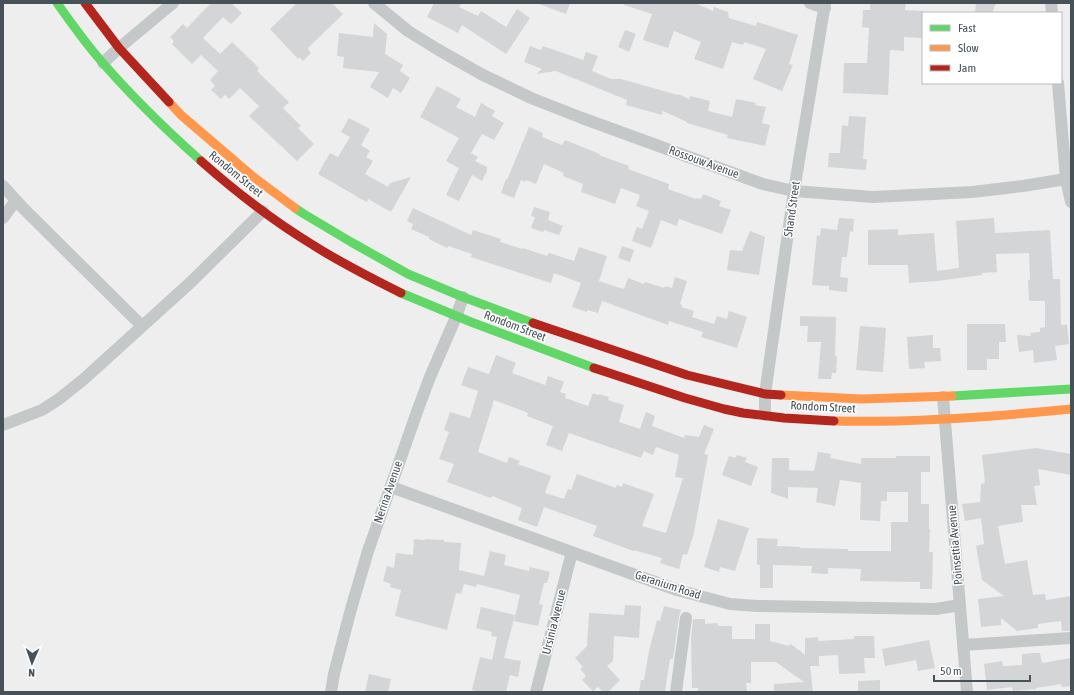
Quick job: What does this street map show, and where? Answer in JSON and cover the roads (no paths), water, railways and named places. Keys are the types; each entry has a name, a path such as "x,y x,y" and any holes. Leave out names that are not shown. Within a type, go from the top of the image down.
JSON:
{"street":[{"name":"Rondom Street","path":"57,3 86,43 103,63 168,132 207,166 263,211 292,232 340,261 415,299 456,316 597,369 674,394 742,413 810,420 908,422 1029,414 1071,409"},
{"name":"Rondom Street","path":"85,3 119,48 181,115 251,175 286,202 351,242 408,274 463,297 541,326 687,375 765,394 862,399 943,398 1071,388"},
{"path":"103,63 173,3"},
{"name":"Rossouw Avenue","path":"374,3 408,31 437,49 481,74 531,98 763,184 794,191 873,197 997,190 1066,179"},
{"path":"810,3 825,6"},
{"name":"Shand Street","path":"765,415 765,394 794,191 825,6"},
{"path":"1058,84 1066,179 1071,202"},
{"path":"3,186 142,326"},
{"path":"3,218 16,200"},
{"path":"3,425 42,410 59,399 84,379 191,282 263,211"},
{"name":"Nerina Avenue","path":"331,692 340,651 366,558 405,444 430,377 463,297"},
{"name":"Poinsettia Avenue","path":"943,398 967,692"},
{"name":"Geranium Road","path":"391,487 677,590 723,602 742,605 936,609 960,605"},
{"name":"Ursinia Avenue","path":"536,692 572,552"},
{"path":"676,692 686,618"},
{"path":"963,645 1071,638"}]}
